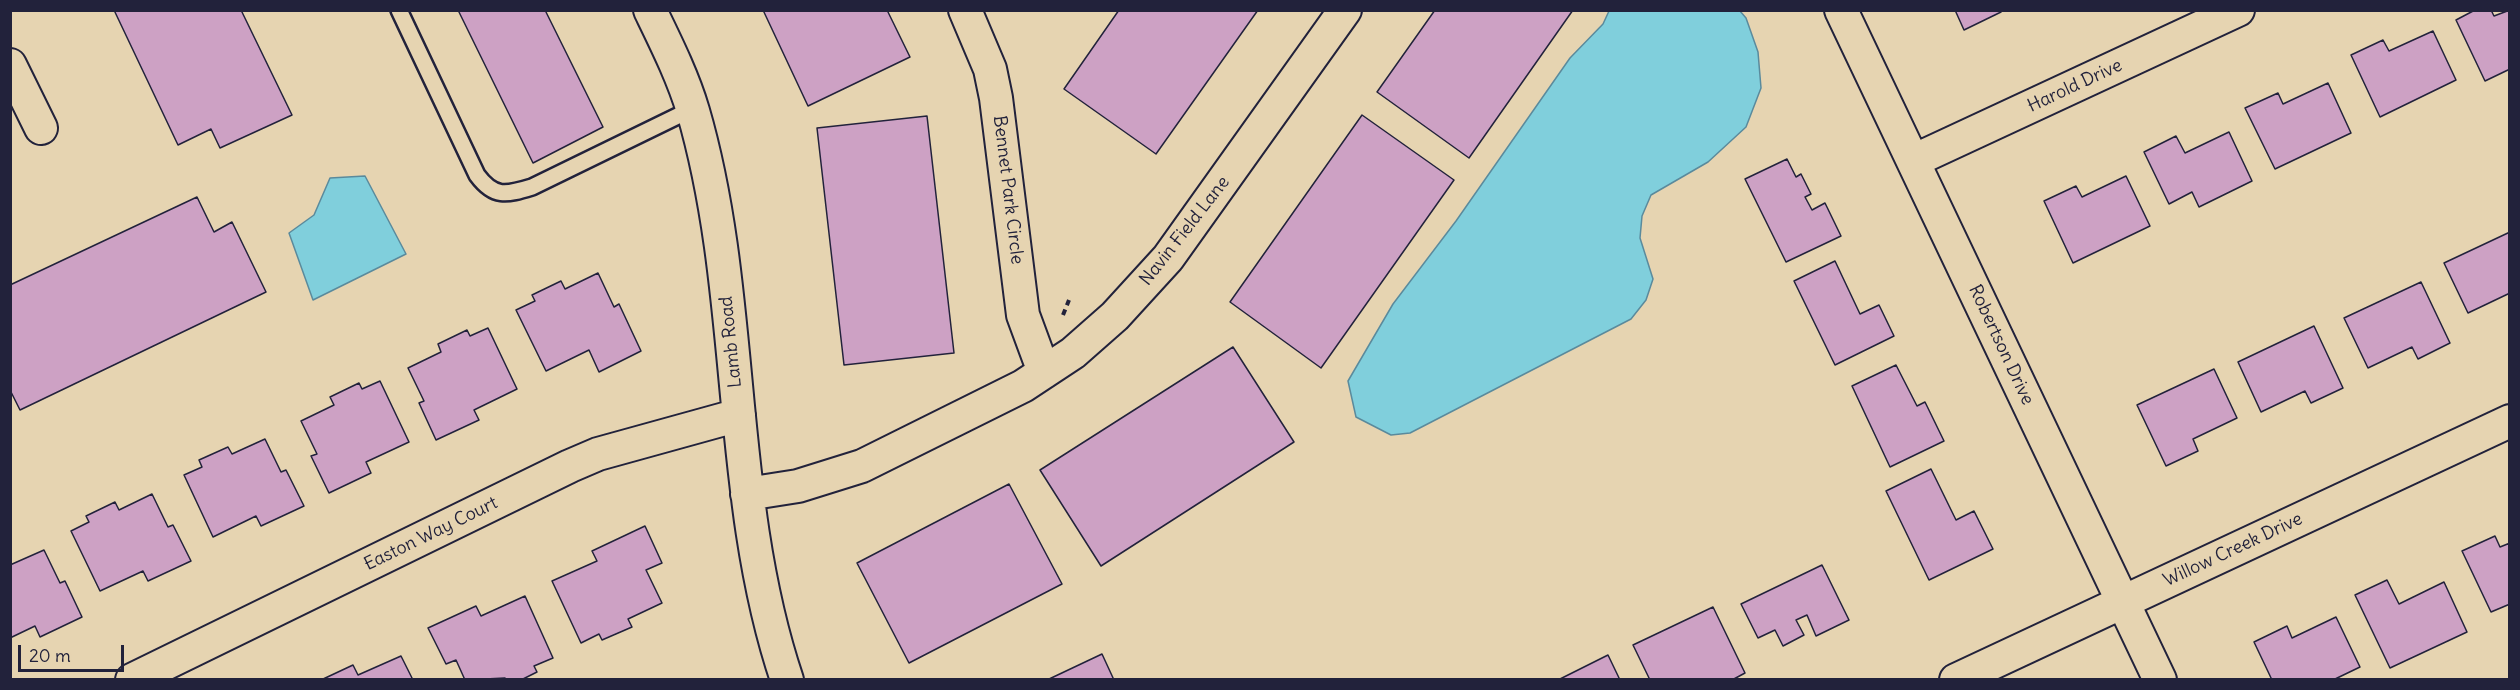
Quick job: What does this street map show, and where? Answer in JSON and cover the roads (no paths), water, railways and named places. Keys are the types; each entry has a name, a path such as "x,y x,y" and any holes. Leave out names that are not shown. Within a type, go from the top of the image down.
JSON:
{"street":[{"name":"Lamb Road","path":"650,10 692,109 717,220 754,547 765,603 787,680"},
{"name":"Bennet Park Circle","path":"965,10 990,69 996,98 1023,315 1044,372"},
{"name":"Navin Field Lane","path":"747,494 798,486 862,466 1023,386 1073,353 1096,334 1168,258 1345,10"},
{"name":"Robertson Drive","path":"1841,10 2160,680"},
{"name":"Harold Drive","path":"1913,161 2238,10"},
{"path":"10,65 41,128"},
{"name":"Easton Way Court","path":"132,680 570,466 598,454 739,415"},
{"name":"Willow Creek Drive","path":"1956,680 2510,420"}],"lane":[{"path":"399,10 477,175 486,188 496,193 512,193 532,187 692,109"}],"water":[{"path":"1609,11 1740,11 1746,18 1758,52 1761,88 1746,127 1708,162 1651,195 1642,216 1640,238 1653,279 1646,300 1631,319 1410,433 1391,435 1356,417 1348,381 1393,304 1456,221 1570,58 1603,24"},
{"path":"365,176 406,254 313,300 289,233 314,215 330,178"}]}
